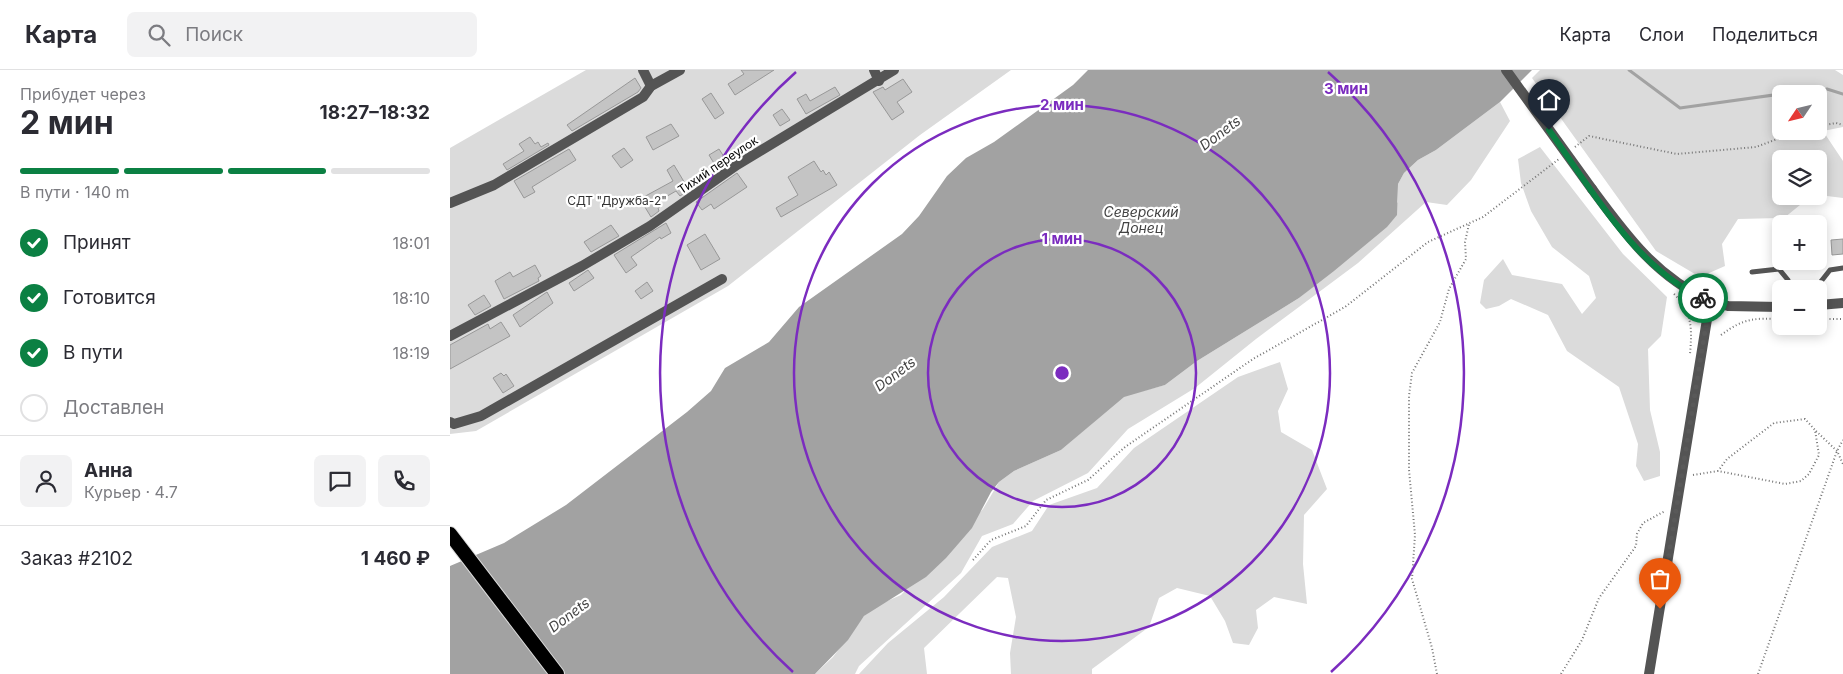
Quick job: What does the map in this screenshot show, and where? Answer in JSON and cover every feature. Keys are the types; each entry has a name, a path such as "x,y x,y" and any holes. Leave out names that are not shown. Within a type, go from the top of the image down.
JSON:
{"highway":[{"path":"450,534 557,674"}],"street":[{"path":"643,70 651,86"},
{"path":"450,203 494,185 643,97 651,86 680,70"},
{"path":"874,70 879,81"},
{"name":"Тихий переулок","path":"450,336 582,266 650,226 737,165 879,81 894,70"},
{"path":"1506,70 1638,249 1660,270 1686,291 1710,301 1728,306 1772,307"},
{"path":"450,422 454,424 481,416 722,279"},
{"path":"1649,674 1710,301"},
{"path":"1827,304 1843,303"}],"lane":[{"path":"1822,280 1830,270 1843,268"},
{"path":"1752,272 1779,269 1788,280"}],"path":[{"path":"1828,124 1836,123 1843,126"},
{"path":"1574,148 1589,136 1677,154 1756,147 1775,140"},
{"path":"973,560 990,540 1026,526 1046,500 1088,480 1125,447 1253,359 1345,306 1428,242 1483,217 1559,160"},
{"path":"1437,674 1432,648 1412,579 1415,535 1409,470 1409,396 1412,373 1440,322 1449,289 1466,259 1465,242 1469,224"},
{"path":"1679,298 1688,313 1692,328"},
{"path":"1721,334 1737,323 1752,318 1772,319"},
{"path":"1827,319 1843,318"},
{"path":"1718,470 1727,459 1774,423 1805,419 1837,451 1843,464"},
{"path":"1681,478 1718,470 1785,484 1800,481 1809,474 1819,455 1815,430"},
{"path":"1758,674 1837,451 1843,440"},
{"path":"1561,674 1582,640 1599,598 1636,546 1637,534 1643,523 1656,515 1676,507"}],"green space":[{"name":"СДТ \"Дружба-2\"","path":"586,70 1011,70 920,135 728,286 476,431 450,434 450,148"},
{"path":"1540,70 1835,70 1843,75 1843,127 1828,130 1828,85 1772,85 1772,140 1828,138 1843,161 1843,198 1827,196 1827,150 1772,150 1772,205 1800,205 1788,215 1772,215 1772,218 1738,219 1722,244 1725,266 1700,277 1656,251 1532,78"},
{"path":"1500,102 1510,121 1471,180 1447,205 1426,202 1358,263 1256,339 1195,388 1128,429 1088,473 1033,501 1013,524 982,536 961,573 859,666 855,674 815,674 833,657 864,616 878,605 901,595 983,509 999,482 1014,471 1061,450 1124,396 1165,385 1197,361 1299,298 1363,245 1398,202 1398,184 1404,173 1418,160 1436,150"},
{"path":"1540,147 1623,254 1667,297 1661,336 1648,349 1650,410 1660,452 1660,476 1644,481 1636,466 1638,444 1619,387 1567,351 1548,315 1511,299 1499,306 1486,309 1480,303 1484,280 1503,259 1512,275 1562,284 1582,314 1596,298 1589,276 1552,247 1531,211 1521,183 1518,159"},
{"path":"1280,362 1288,389 1278,411 1281,432 1312,450 1327,489 1304,515 1303,564 1307,604 1274,597 1256,610 1258,628 1249,645 1233,643 1225,621 1210,596 1177,588 1159,598 1149,627 1092,669 1092,674 1011,674 1010,653 1016,617 1008,578 997,577 924,648 927,674 859,674 888,643 944,597 992,547 1032,531 1049,505 1097,488 1134,448 1238,377"}],"water":[{"name":"Северский Донец","path":"1088,70 1532,70 1500,102 1436,150 1418,160 1404,173 1398,184 1397,215 1387,227 1334,271 1299,298 1197,361 1165,385 1124,397 1061,450 1014,471 999,482 991,492 972,528 946,558 926,577 864,616 848,640 815,674 450,674 450,566 504,543 566,505 687,412 711,391 725,368 769,342 799,307 902,234 919,216 947,176 966,158 994,142 1073,85"}],"building":[{"path":"741,70 774,70 735,95 728,84 744,74"},
{"path":"635,78 641,88 638,92 572,131 567,125"},
{"path":"903,79 912,92 897,102 904,112 892,120 873,92 883,87 885,90"},
{"path":"835,87 840,95 806,114 797,99 806,94 810,101"},
{"path":"711,93 724,113 715,119 702,99"},
{"path":"782,109 790,120 780,126 773,115"},
{"path":"671,124 679,136 653,150 646,137"},
{"path":"530,137 535,144 538,142 541,147 548,143 549,145 507,170 503,164 524,151 519,144"},
{"path":"624,148 633,160 621,168 612,156"},
{"path":"569,149 576,160 532,187 535,192 524,198 514,181"},
{"path":"719,149 728,163 718,170 709,155"},
{"path":"814,161 821,172 823,170 826,175 829,172 837,185 781,217 776,208 798,195 788,177"},
{"path":"674,165 689,190 680,196 676,191 657,202 660,207 658,208 659,211 651,217 640,199 673,181 667,170"},
{"path":"737,173 747,187 714,209 711,204 702,210 696,202"},
{"path":"666,223 671,233 661,239 660,237 631,257 637,265 626,273 614,255"},
{"path":"611,225 619,236 591,252 584,242"},
{"path":"705,234 720,259 701,270 687,245"},
{"path":"1843,239 1843,254 1832,255 1831,240"},
{"path":"535,265 541,276 538,278 539,281 504,299 495,281 510,272 513,277"},
{"path":"588,270 594,278 574,291 569,283"},
{"path":"647,282 653,291 641,299 635,291"},
{"path":"547,292 553,303 520,327 513,315"},
{"path":"484,295 491,306 475,315 468,305"},
{"path":"501,322 510,336 450,369 450,345 488,324 490,329"},
{"path":"501,373 504,376 506,374 514,386 503,393 493,378"}],"waterway":[{"path":"1629,70 1680,108 1772,95"},
{"path":"1828,89 1843,94"}],"way so far":[{"path":"1660,609 1704,350 1710,301 1703,298"}],"route":[{"path":"1549,130 1615,221 1638,249 1686,291 1703,298"}],"water label":[{"name":"Donets","path":"1220,133"},
{"name":"Donets","path":"895,374"},
{"name":"Donets","path":"569,615"}]}
